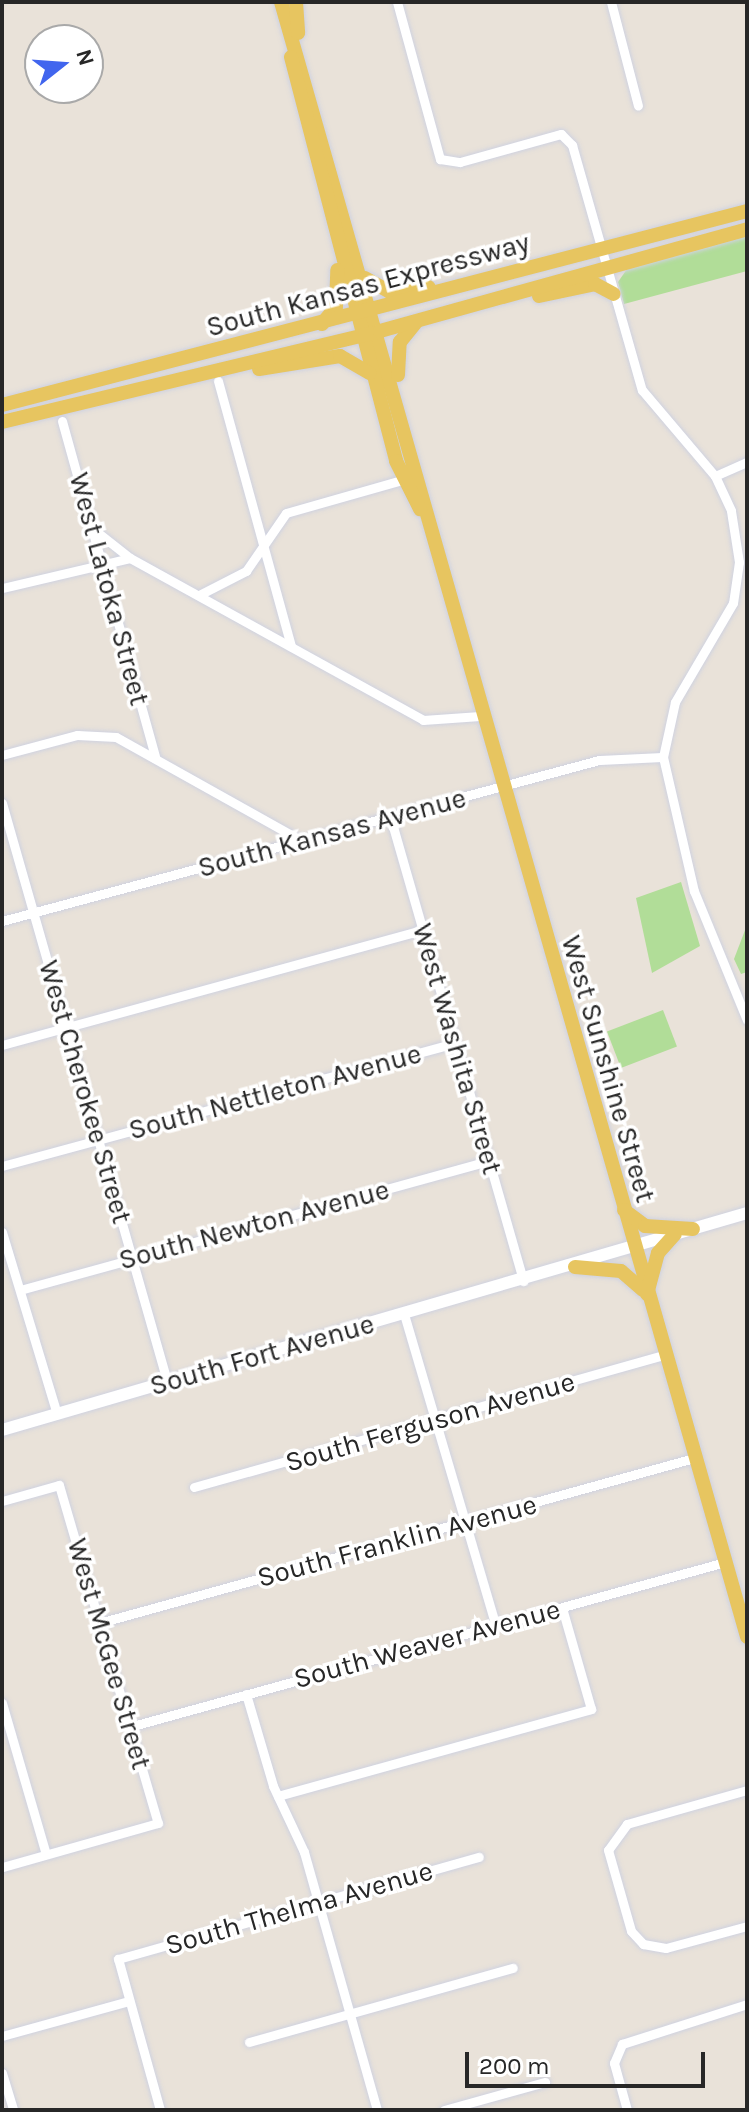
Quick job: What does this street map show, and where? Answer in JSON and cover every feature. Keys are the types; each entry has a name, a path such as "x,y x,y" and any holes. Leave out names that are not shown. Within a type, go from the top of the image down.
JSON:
{"main road":[{"name":"West Sunshine Street","path":"280,2 308,84 365,278 417,465 423,514 616,1194 747,1637"},
{"name":"West Sunshine Street","path":"280,2 314,164 373,380 402,480 423,514"},
{"path":"296,2 308,84"},
{"path":"314,164 339,289 334,312 319,326"},
{"name":"South Kansas Expressway","path":"2,405 374,312 747,211"},
{"name":"South Kansas Expressway","path":"2,422 214,376 503,299 747,229"},
{"path":"365,278 404,292 566,260"},
{"path":"503,299 595,284 614,294"},
{"path":"417,321 402,336 397,362 417,465"},
{"path":"214,376 340,356 360,362 373,380"},
{"path":"616,1194 639,1224 693,1229"},
{"path":"575,1267 621,1271 647,1295 658,1253 675,1234"}],"street":[{"path":"397,2 440,159 460,162 561,134 575,152 647,399 715,476 742,547 733,603 675,702 663,757 697,899 747,1020"},
{"path":"611,2 638,106"},
{"path":"214,376 291,646"},
{"name":"West Latoka Street","path":"62,421 155,757"},
{"path":"715,476 747,462"},
{"path":"201,594 237,579 265,548 286,513 402,480"},
{"path":"92,528 130,558 201,594 423,720 480,716"},
{"path":"2,588 130,558"},
{"path":"2,755 93,734 155,757 302,841"},
{"name":"South Kansas Avenue","path":"2,921 611,758 663,757"},
{"name":"West Cherokee Street","path":"2,803 167,1381"},
{"name":"West Washita Street","path":"390,816 523,1281"},
{"path":"2,1045 423,930"},
{"name":"South Nettleton Avenue","path":"2,1166 455,1043"},
{"name":"South Newton Avenue","path":"20,1290 489,1161"},
{"name":"South Fort Avenue","path":"2,1430 575,1267 747,1213"},
{"path":"2,1232 57,1414"},
{"path":"404,1314 495,1624"},
{"name":"South Ferguson Avenue","path":"194,1487 435,1422 665,1355"},
{"name":"South Franklin Avenue","path":"99,1623 694,1458"},
{"name":"West McGee Street","path":"2,1501 59,1485 158,1823 46,1854"},
{"name":"South Weaver Avenue","path":"129,1727 725,1562"},
{"path":"278,1796 591,1709 562,1608"},
{"path":"246,1694 278,1796 318,1902 377,2110"},
{"path":"2,1703 46,1854 2,1867"},
{"path":"747,1790 627,1824 612,1837 609,1858 631,1931 643,1944 661,1949 747,1926"},
{"name":"South Thelma Avenue","path":"129,2001 118,1959 479,1857"},
{"path":"249,2042 513,1968"},
{"path":"2,2036 129,2001 160,2110"},
{"path":"627,2110 614,2063 626,2040 747,2004"},
{"path":"2,2073 13,2110"},
{"path":"444,2110 545,2082"}],"green space":[{"path":"747,236 747,271 624,304 618,282 627,269"},
{"path":"681,882 700,946 652,973 636,898"},
{"path":"747,925 747,972 741,974 734,959"},
{"path":"663,1010 677,1046 621,1068 607,1032"}]}
